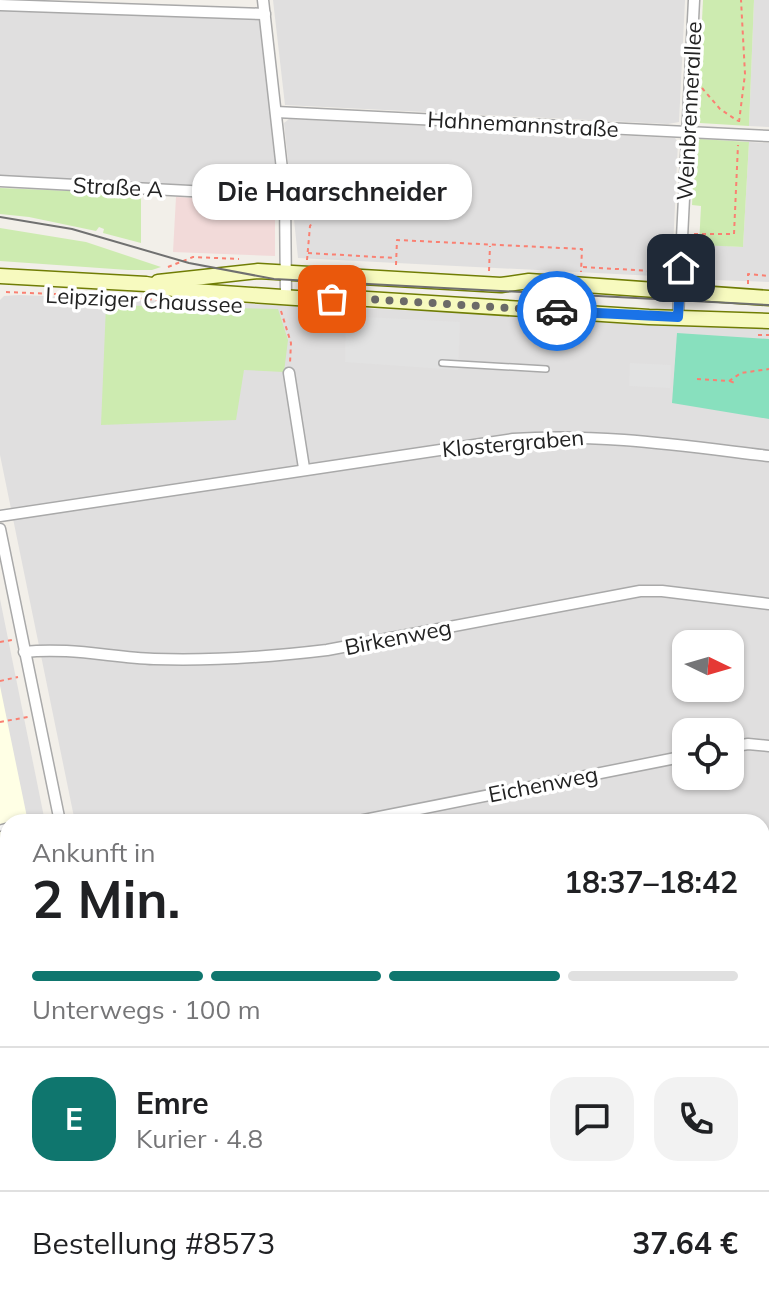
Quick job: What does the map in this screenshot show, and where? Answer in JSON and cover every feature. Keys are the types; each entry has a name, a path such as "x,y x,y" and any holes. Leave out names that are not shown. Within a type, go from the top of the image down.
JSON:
{"main road":[{"name":"Leipziger Chaussee","path":"146,284 182,278 287,271 487,284 529,281 769,298"},
{"name":"Leipziger Chaussee","path":"3,282 146,284 179,290 769,321"}],"street":[{"path":"263,0 285,196 286,296"},
{"name":"Weinbrennerallee","path":"678,317 694,0"},
{"path":"0,5 265,14"},
{"name":"Hahnemannstraße","path":"276,112 769,136"},
{"name":"Straße A","path":"0,181 285,196"},
{"path":"289,373 304,468"},
{"name":"Klostergraben","path":"0,516 476,443 566,436 633,440 769,456"},
{"path":"0,529 58,814"},
{"name":"Birkenweg","path":"24,652 59,650 151,659 208,660 287,655 648,590 769,604"},
{"path":"744,745 769,746"},
{"name":"Eichenweg","path":"394,814 672,759"}],"lane":[{"path":"442,363 546,369"}],"path":[{"path":"691,75 720,109 739,122"},
{"path":"307,266 312,223"},
{"path":"308,253 396,260 397,240 582,249 581,280"},
{"path":"489,275 490,244"},
{"name":"Leipziger Chaussee","path":"162,269 193,257 240,259"},
{"path":"581,267 680,272"},
{"path":"748,288 748,274 769,276"},
{"path":"0,295 6,292 3,282"},
{"name":"Leipziger Chaussee","path":"6,292 165,301"},
{"path":"286,296 281,310 291,343 289,373"},
{"path":"729,381 741,373 769,369"},
{"path":"697,379 737,384"},
{"path":"0,681 29,675"},
{"path":"0,722 37,715"}],"shaded area":[{"path":"0,0 41,0 40,5 265,14 285,196 0,181"},
{"path":"273,0 685,0 679,122 668,124 285,105"},
{"path":"754,0 769,0 769,127 749,126"},
{"path":"289,119 675,138 678,142 672,268 669,274 655,273 655,276 298,258 284,123"},
{"path":"749,142 769,143 769,282 687,279 690,244 743,247"},
{"path":"176,197 271,201 275,207 275,256 173,252"},
{"path":"4,296 769,321 769,814 73,814 0,455 0,300"},
{"path":"346,316 460,322 458,370 345,362"},
{"path":"630,363 671,365 670,388 629,386"},
{"path":"0,599 43,814 0,814"},
{"path":"0,686 26,814 0,814"}],"green space":[{"path":"703,0 754,0 749,126 700,123 697,120"},
{"path":"700,139 749,142 743,247 699,245 701,206 692,205 695,145"},
{"path":"0,188 141,194 141,243 103,233 104,229 99,227 96,231 0,214"},
{"path":"0,228 86,242 161,267 128,270 0,261"},
{"path":"106,305 278,309 288,340 284,372 244,370 236,420 101,425"},
{"path":"677,333 769,339 769,419 672,403"}],"tram line":[{"path":"0,217 72,229 189,263 274,279 769,305"}],"way so far":[{"path":"332,299 557,311"}],"place":[{"name":"Die Haarschneider","path":"332,299"}],"route":[{"path":"557,311 678,317 681,268"}]}
